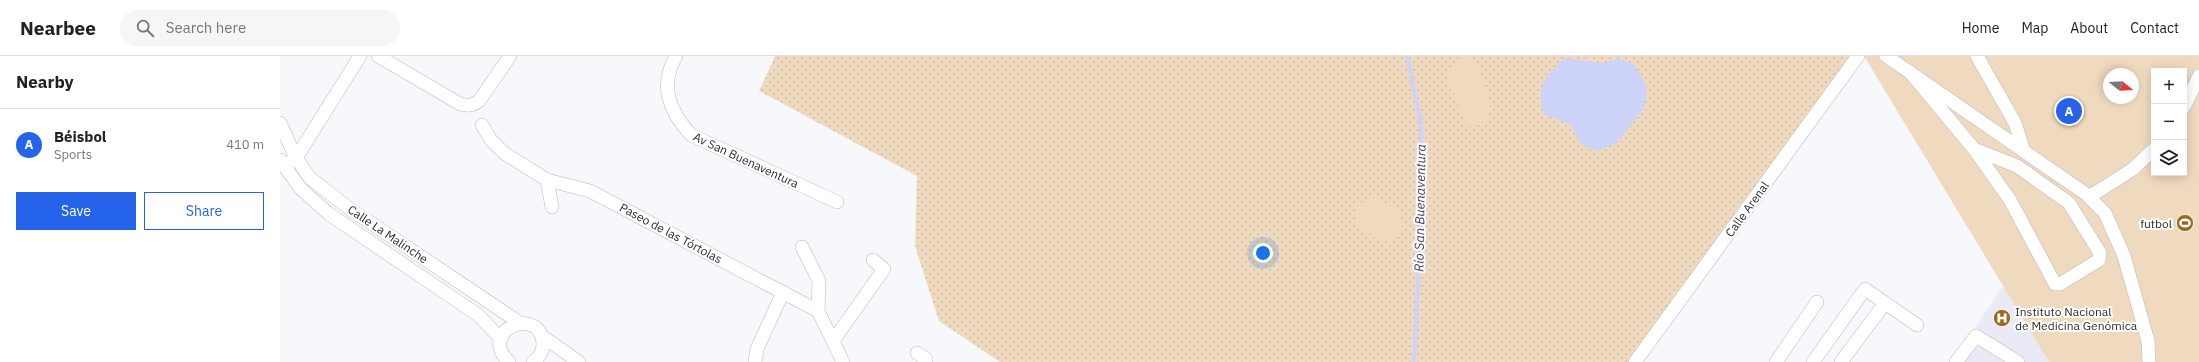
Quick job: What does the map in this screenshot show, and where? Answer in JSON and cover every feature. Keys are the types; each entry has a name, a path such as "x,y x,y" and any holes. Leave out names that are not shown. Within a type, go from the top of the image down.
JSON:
{"street":[{"path":"281,164 296,158 360,56"},
{"path":"378,56 460,104 468,106 473,106 479,102 510,56"},
{"name":"Av San Buenaventura","path":"676,56 666,82 669,102 677,120 691,134 837,202"},
{"name":"Calle Arenal","path":"1636,362 1858,56"},
{"path":"1886,56 2089,197 2105,213 2124,256 2148,341 2149,362"},
{"path":"1976,56 2015,123 2024,151"},
{"path":"1910,72 1974,149 2010,200 2055,284 2060,284 2099,260 2100,253 2069,203 2017,166 1974,149"},
{"path":"2185,104 2199,76"},
{"name":"Calle La Malinche","path":"280,124 296,158 310,178 350,209 520,322 529,324 537,329 542,336"},
{"name":"Paseo de las Tórtolas","path":"482,125 491,140 504,153 547,180 590,191 818,311"},
{"path":"2089,197 2133,169 2151,152"},
{"name":"Calle La Malinche","path":"281,164 301,189 329,214 478,315 501,339"},
{"path":"547,180 552,207"},
{"path":"802,247 819,281 818,311 843,362"},
{"path":"833,342 884,268 873,260"},
{"path":"1813,362 1865,289 1917,325"},
{"path":"755,362 757,349 783,292"},
{"path":"1776,362 1818,302"},
{"path":"1841,362 1885,303"},
{"path":"506,360 500,348 501,339 508,328 520,322"},
{"path":"536,362 541,354 543,345 542,336"},
{"path":"542,336 579,362"},
{"path":"1956,362 1976,336 2018,362"}],"shaded area":[{"path":"775,56 1850,56 1628,362 1000,362 939,321 915,246 917,176 759,91"},
{"path":"1461,56 1472,59 1476,65 1480,72 1489,100 1490,111 1488,116 1480,124 1473,127 1465,124 1448,78 1450,68"},
{"path":"1864,56 2199,56 2199,362 2049,362"},
{"path":"1370,197 1378,198 1382,202 1391,206 1396,210 1402,219 1402,229 1396,238 1391,242 1376,240 1371,234 1363,234 1355,222 1356,207"},
{"name":"Instituto Nacional de Medicina Genómica","path":"2003,286 2049,362 1952,362"}],"water":[{"path":"1565,58 1602,63 1618,59 1633,63 1647,87 1645,106 1617,143 1597,151 1582,145 1571,125 1543,114 1541,95 1544,82 1551,71"}],"waterway":[{"name":"Río San Buenaventura","path":"1407,56 1421,124 1421,224 1414,362"}],"place":[{"name":"Béisbol","path":"2069,111"},
{"name":"futbol","path":"2185,223"},
{"name":"Instituto Nacional de Medicina Genómica","path":"2002,318"}]}
